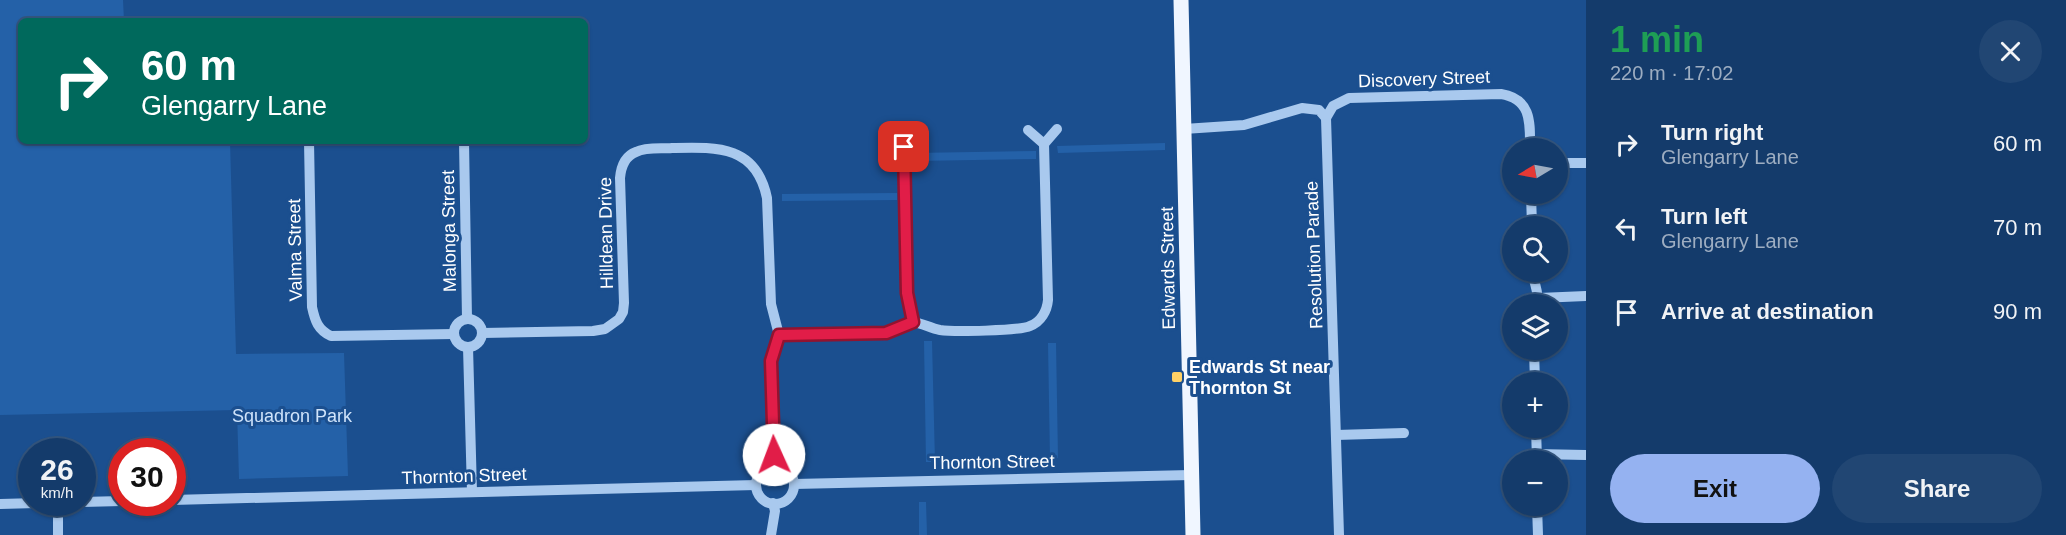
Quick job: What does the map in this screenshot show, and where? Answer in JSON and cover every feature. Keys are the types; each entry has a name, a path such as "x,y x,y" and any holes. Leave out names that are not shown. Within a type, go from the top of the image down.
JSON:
{"main road":[{"name":"Edwards Street","path":"1181,0 1193,535"}],"street":[{"name":"Discovery Street","path":"1326,118 1333,106 1348,98 1501,94 1517,99 1527,110 1530,138"},
{"path":"1184,129 1244,125 1302,108 1319,110 1326,118"},
{"name":"Resolution Parade","path":"1326,118 1339,535"},
{"path":"779,335 886,333 913,322 945,331 1019,329 1033,326 1041,319 1048,300 1044,144 1057,129"},
{"path":"1028,130 1044,144"},
{"path":"904,147 919,132"},
{"path":"890,134 904,147 907,293 913,322"},
{"name":"Valma Street","path":"309,144 312,307 316,324 332,336 454,334"},
{"name":"Malonga Street","path":"464,144 467,319"},
{"name":"Hilldean Drive","path":"482,333 593,331 613,325 623,312 624,303 620,178 625,161 637,151 700,147 717,148 736,154 753,166 763,183 767,198 771,304 779,335 771,361 774,466"},
{"path":"1568,163 1586,163"},
{"path":"1568,298 1586,297"},
{"path":"467,319 478,323 482,333 480,342 468,347 457,342 454,334 460,322 467,319"},
{"path":"468,347 472,492"},
{"path":"1336,435 1404,433"},
{"path":"1568,455 1586,454"},
{"path":"774,466 786,469 793,478 794,484 788,499 778,503 763,499 756,485 763,470 774,466"},
{"name":"Thornton Street","path":"794,484 1191,475"},
{"name":"Thornton Street","path":"186,500 756,485"},
{"path":"771,535 776,511 773,503"},
{"path":"0,504 18,504"},
{"path":"58,516 58,535"},
{"path":"1537,516 1538,535"}],"green space":[{"name":"Squadron Park","path":"0,0 123,0 124,18 18,18 18,144 230,144 236,354 344,353 348,476 239,479 237,410 0,415"},
{"path":"1165,143 1165,150 1058,153 1057,146"},
{"path":"1036,151 1036,159 915,161 915,153"},
{"path":"897,193 897,200 782,201 782,194"},
{"path":"924,341 932,341 935,462 926,462"},
{"path":"1048,343 1056,343 1058,458 1050,459"},
{"path":"919,502 926,502 927,535 919,535"}],"place":[{"name":"Edwards St near Thornton St","path":"1177,377"}],"route":[{"path":"774,455 771,361 779,335 886,333 913,322 907,293 904,147"}]}
